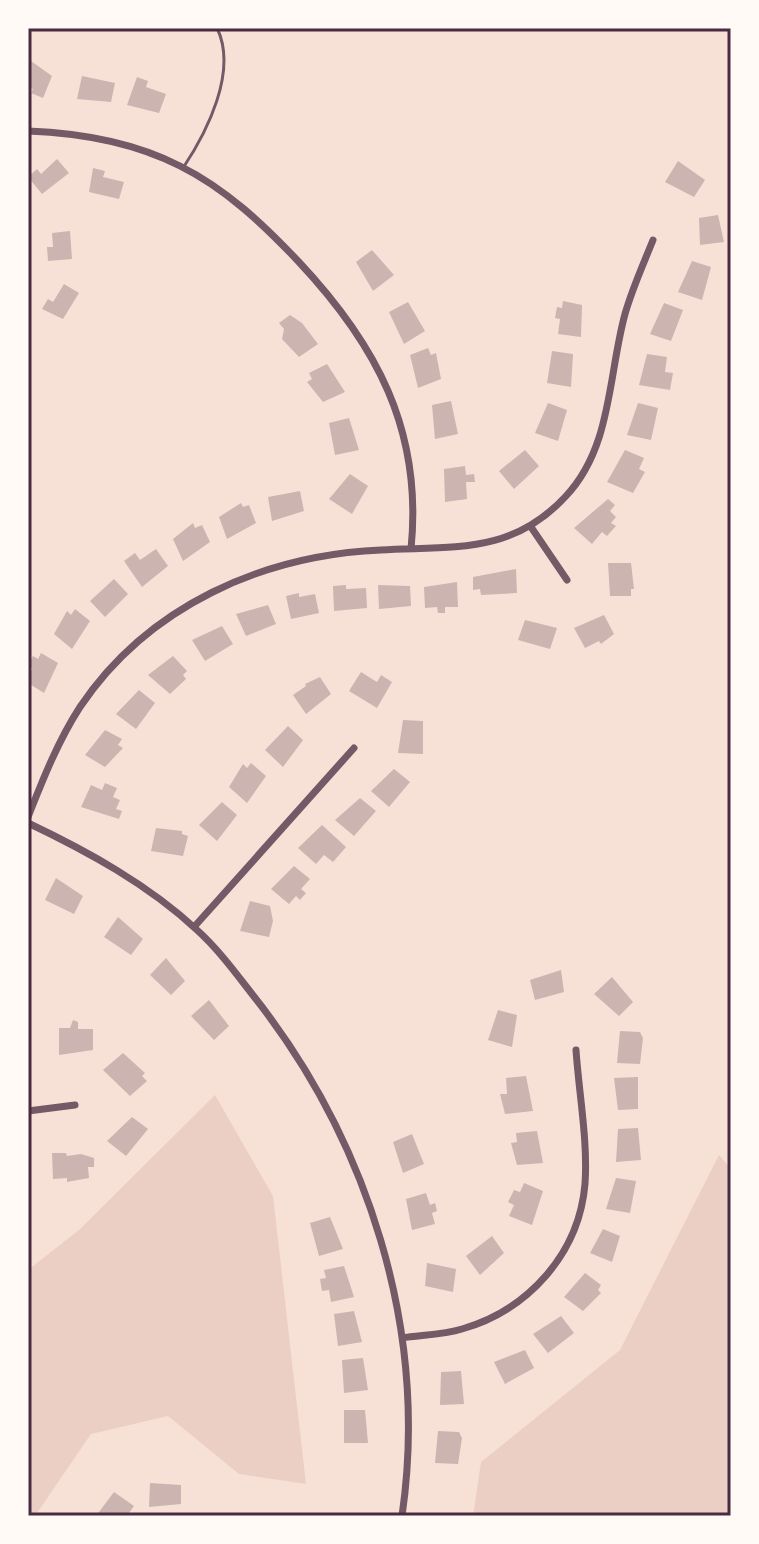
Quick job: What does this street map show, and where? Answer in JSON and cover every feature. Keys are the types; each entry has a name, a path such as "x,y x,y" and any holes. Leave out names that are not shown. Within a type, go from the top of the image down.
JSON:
{"street":[{"path":"28,131 103,139 183,168 225,193 282,245 339,305 366,345 392,397 406,450 411,549"},
{"path":"28,817 53,754 82,704 128,652 182,608 241,576 266,568 337,553 477,545 521,533 531,527 576,485 597,445 609,402 625,314 653,240"},
{"path":"531,527 567,580"},
{"path":"194,927 354,748"},
{"path":"28,823 120,874 194,927 277,1025 324,1100 373,1212 389,1269 402,1338 408,1422 402,1516"},
{"path":"402,1338 458,1330 490,1319 532,1291 560,1259 575,1224 585,1187 576,1050"},
{"path":"28,1111 75,1105"}],"lane":[{"path":"183,168 200,143 219,89 223,58 217,28"}],"shaded area":[{"path":"215,1095 273,1196 306,1484 239,1474 168,1416 91,1434 35,1516 28,1516 28,1270 79,1230"},
{"path":"719,1155 731,1169 731,1516 473,1516 481,1462 620,1350"}],"building":[{"path":"31,61 52,76 43,98 31,93 33,89 28,87"},
{"path":"82,76 115,83 111,102 77,99"},
{"path":"137,77 148,81 146,87 166,94 159,113 127,105"},
{"path":"57,159 69,173 42,194 28,177 37,169 41,174"},
{"path":"678,161 705,180 694,197 665,182"},
{"path":"93,168 105,171 103,177 124,182 119,199 89,192"},
{"path":"718,215 724,242 700,245 699,218"},
{"path":"70,231 72,259 48,261 47,247 53,247 52,233"},
{"path":"372,250 394,275 373,291 356,262"},
{"path":"692,261 711,267 702,300 678,292"},
{"path":"64,284 79,293 63,319 42,309 48,299 53,302"},
{"path":"563,301 582,305 581,337 558,334 560,319 555,318 557,307 562,308"},
{"path":"408,302 425,331 404,344 389,312"},
{"path":"664,303 683,310 671,341 650,334"},
{"path":"290,315 302,323 318,344 299,357 282,339 284,329 279,323"},
{"path":"428,348 431,355 436,353 441,379 418,388 410,355"},
{"path":"552,351 573,354 571,387 547,383"},
{"path":"647,354 667,357 665,372 673,373 670,390 639,385"},
{"path":"327,364 345,392 323,402 307,382 312,379 309,373"},
{"path":"451,401 458,434 435,439 432,405"},
{"path":"548,403 567,410 558,441 535,433"},
{"path":"638,403 658,408 651,440 627,435"},
{"path":"349,418 359,450 335,455 329,423"},
{"path":"525,450 539,466 514,489 499,471"},
{"path":"625,450 644,458 639,469 645,472 633,493 607,482"},
{"path":"465,466 466,475 474,474 475,482 466,482 467,499 445,502 444,469"},
{"path":"350,474 368,486 352,514 329,499"},
{"path":"300,491 304,511 272,521 268,497"},
{"path":"608,499 615,505 610,511 616,517 611,523 616,526 607,536 602,532 592,544 574,528"},
{"path":"241,503 243,507 249,505 256,523 227,539 219,517"},
{"path":"193,523 195,528 202,525 210,542 183,561 173,539"},
{"path":"156,549 168,566 142,587 124,561 135,553 140,560"},
{"path":"608,563 631,563 634,589 631,589 631,596 610,596"},
{"path":"516,569 517,593 481,595 480,589 473,590 473,577"},
{"path":"114,579 128,594 105,617 90,601"},
{"path":"457,582 458,607 445,607 445,613 438,613 437,607 425,608 424,587"},
{"path":"346,585 346,589 366,588 367,608 334,611 333,586"},
{"path":"378,585 410,586 411,606 379,609"},
{"path":"299,593 299,597 315,594 319,613 291,619 286,596"},
{"path":"268,605 276,624 246,636 236,614"},
{"path":"75,609 90,621 72,649 54,634 67,611 71,615"},
{"path":"604,615 614,634 601,644 599,641 585,648 574,628"},
{"path":"525,620 557,628 550,649 518,640"},
{"path":"222,626 233,644 205,661 192,640"},
{"path":"41,653 58,663 44,693 28,683 32,668 28,665 33,656 38,659"},
{"path":"173,656 187,671 183,675 186,679 170,694 148,675"},
{"path":"361,672 377,682 381,675 392,682 377,708 349,691"},
{"path":"320,677 331,694 306,714 293,695 305,684"},
{"path":"139,690 155,703 136,729 116,714"},
{"path":"403,720 423,721 423,754 398,753"},
{"path":"288,726 303,740 283,767 265,750"},
{"path":"105,730 122,739 118,745 123,748 105,767 85,755"},
{"path":"251,763 266,776 247,803 229,787 243,764 247,768"},
{"path":"394,769 410,782 389,807 371,791"},
{"path":"105,783 117,788 113,797 120,800 116,809 122,811 119,819 81,807 91,785 102,790"},
{"path":"360,798 376,811 354,836 335,820"},
{"path":"222,802 237,815 217,841 199,825"},
{"path":"322,825 346,847 333,862 324,855 316,864 298,848"},
{"path":"156,828 182,831 188,836 183,856 151,851"},
{"path":"294,866 310,879 301,889 306,893 300,900 296,896 289,904 271,889"},
{"path":"56,878 83,896 74,914 45,900"},
{"path":"250,901 270,906 273,921 269,937 240,931"},
{"path":"118,917 143,939 131,955 104,937"},
{"path":"166,958 185,981 171,995 150,975"},
{"path":"561,970 564,992 535,1000 530,980"},
{"path":"612,977 633,1002 619,1016 594,994"},
{"path":"209,1000 229,1026 214,1040 191,1016"},
{"path":"498,1010 517,1015 512,1047 488,1040"},
{"path":"73,1020 78,1022 78,1029 93,1029 93,1050 59,1055 59,1028 70,1028"},
{"path":"620,1031 640,1032 643,1038 640,1064 617,1063"},
{"path":"123,1053 145,1073 142,1076 147,1081 130,1096 103,1070"},
{"path":"526,1076 533,1111 505,1114 500,1094 507,1094 506,1078"},
{"path":"638,1077 638,1109 618,1110 614,1078"},
{"path":"132,1117 148,1129 126,1156 107,1141"},
{"path":"638,1128 641,1160 616,1162 618,1129"},
{"path":"537,1131 543,1163 517,1165 511,1143 517,1142 516,1133"},
{"path":"412,1134 424,1164 403,1173 393,1142"},
{"path":"52,1153 66,1153 67,1156 81,1154 94,1158 94,1167 88,1167 89,1178 67,1182 67,1178 53,1179"},
{"path":"616,1178 636,1181 630,1213 606,1209"},
{"path":"524,1183 543,1191 532,1225 509,1216 514,1205 508,1202 514,1190 520,1192"},
{"path":"426,1193 430,1205 435,1203 437,1211 432,1213 435,1224 412,1230 406,1199"},
{"path":"330,1217 343,1249 319,1256 310,1223"},
{"path":"603,1229 620,1236 612,1262 590,1253"},
{"path":"492,1236 504,1253 480,1275 466,1256"},
{"path":"427,1263 456,1269 453,1292 425,1286"},
{"path":"344,1266 354,1297 331,1302 329,1290 322,1291 320,1279 326,1278 324,1270"},
{"path":"585,1273 601,1285 598,1290 601,1293 583,1311 564,1297"},
{"path":"354,1311 362,1342 338,1346 334,1314"},
{"path":"561,1316 574,1333 548,1353 533,1334"},
{"path":"525,1350 534,1368 505,1384 494,1362"},
{"path":"363,1358 368,1390 344,1393 342,1360"},
{"path":"461,1371 464,1404 440,1405 441,1372"},
{"path":"344,1410 365,1410 368,1443 344,1443"},
{"path":"438,1431 459,1432 462,1438 458,1464 435,1463"},
{"path":"150,1483 181,1485 181,1504 149,1507"},
{"path":"114,1492 134,1506 127,1516 96,1516"}]}
